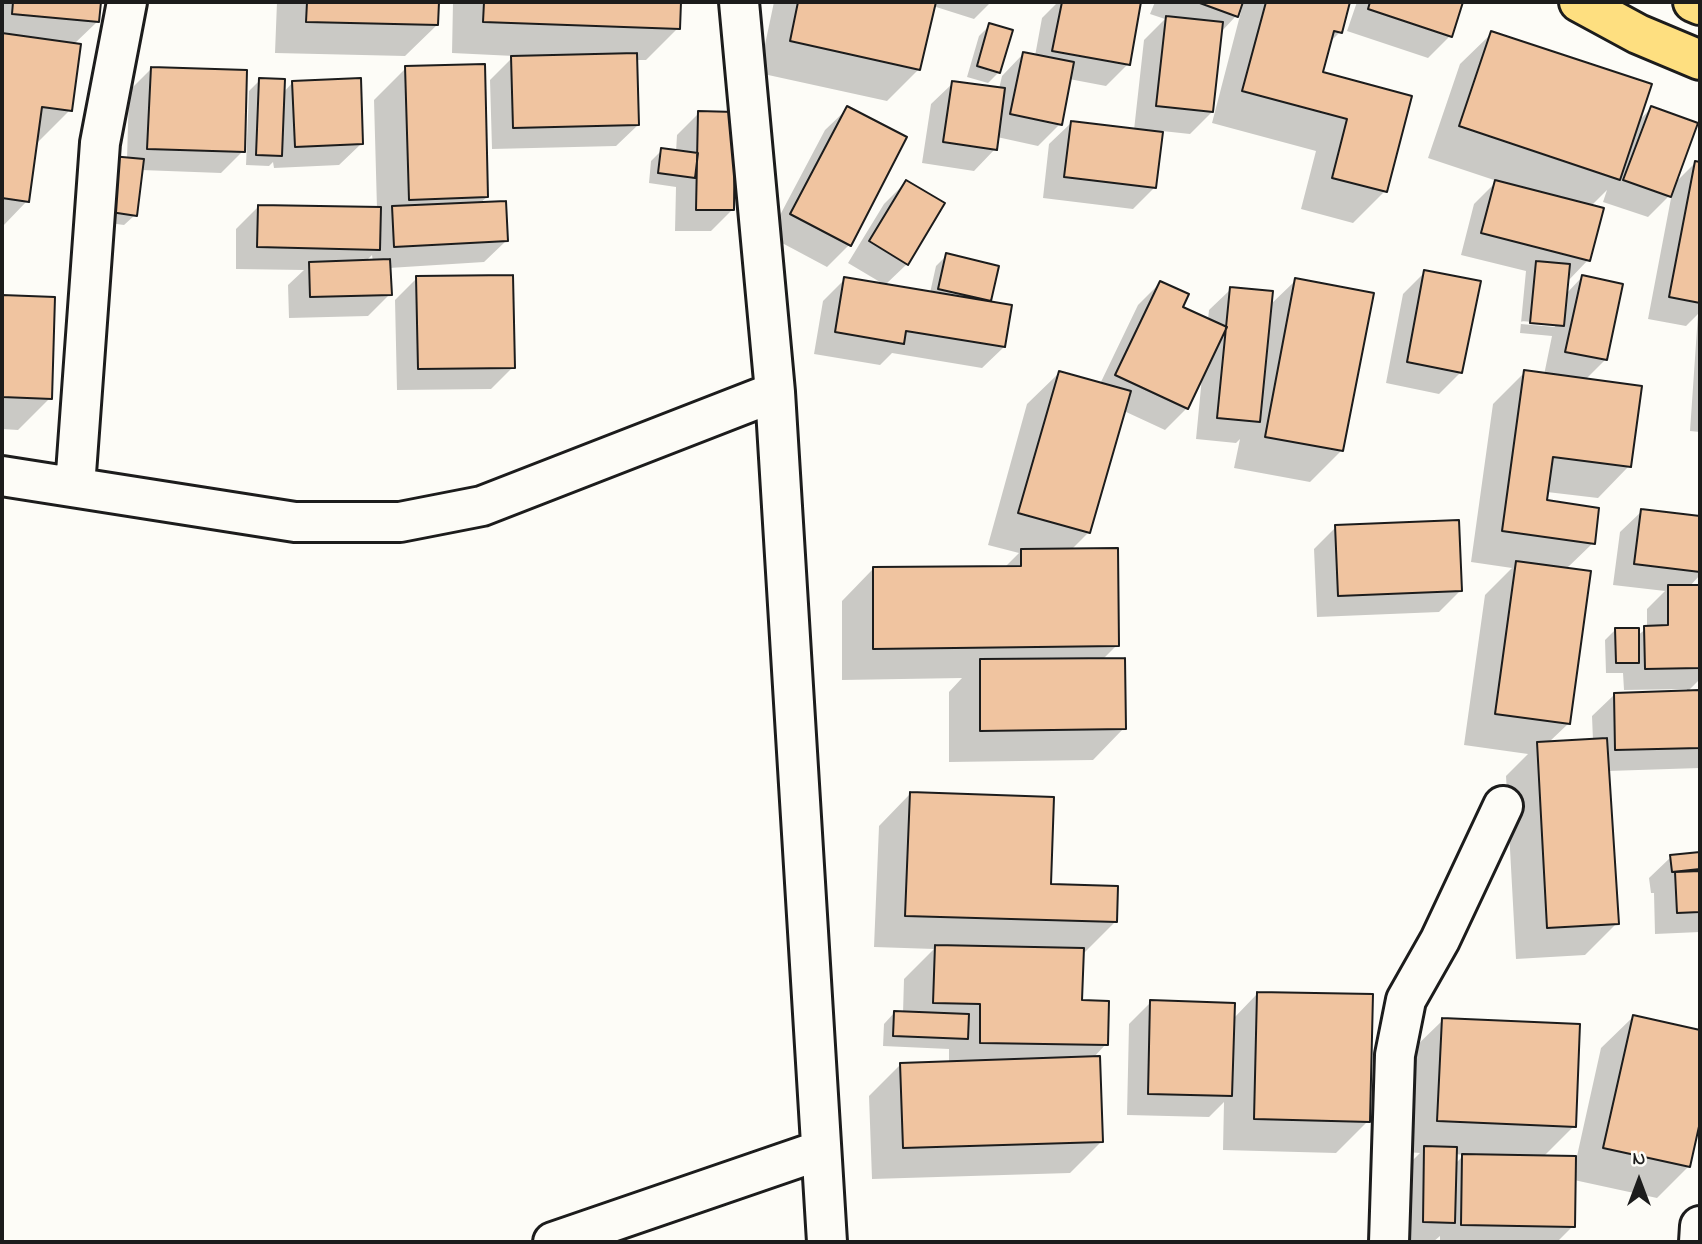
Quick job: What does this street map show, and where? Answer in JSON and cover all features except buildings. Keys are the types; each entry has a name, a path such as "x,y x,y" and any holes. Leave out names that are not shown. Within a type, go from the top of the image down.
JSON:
{"main road":[{"path":"1579,2 1638,34 1700,60"},
{"path":"1693,2 1700,5"}],"street":[{"path":"75,487 100,143 127,2"},
{"path":"739,2 775,392 827,1242"},
{"path":"2,476 295,522 400,522 482,506 775,392"},
{"path":"1389,1242 1395,1055 1406,1000 1440,940 1503,806"},
{"path":"553,1242 821,1150"},
{"path":"1699,1242 1700,1226"}]}
